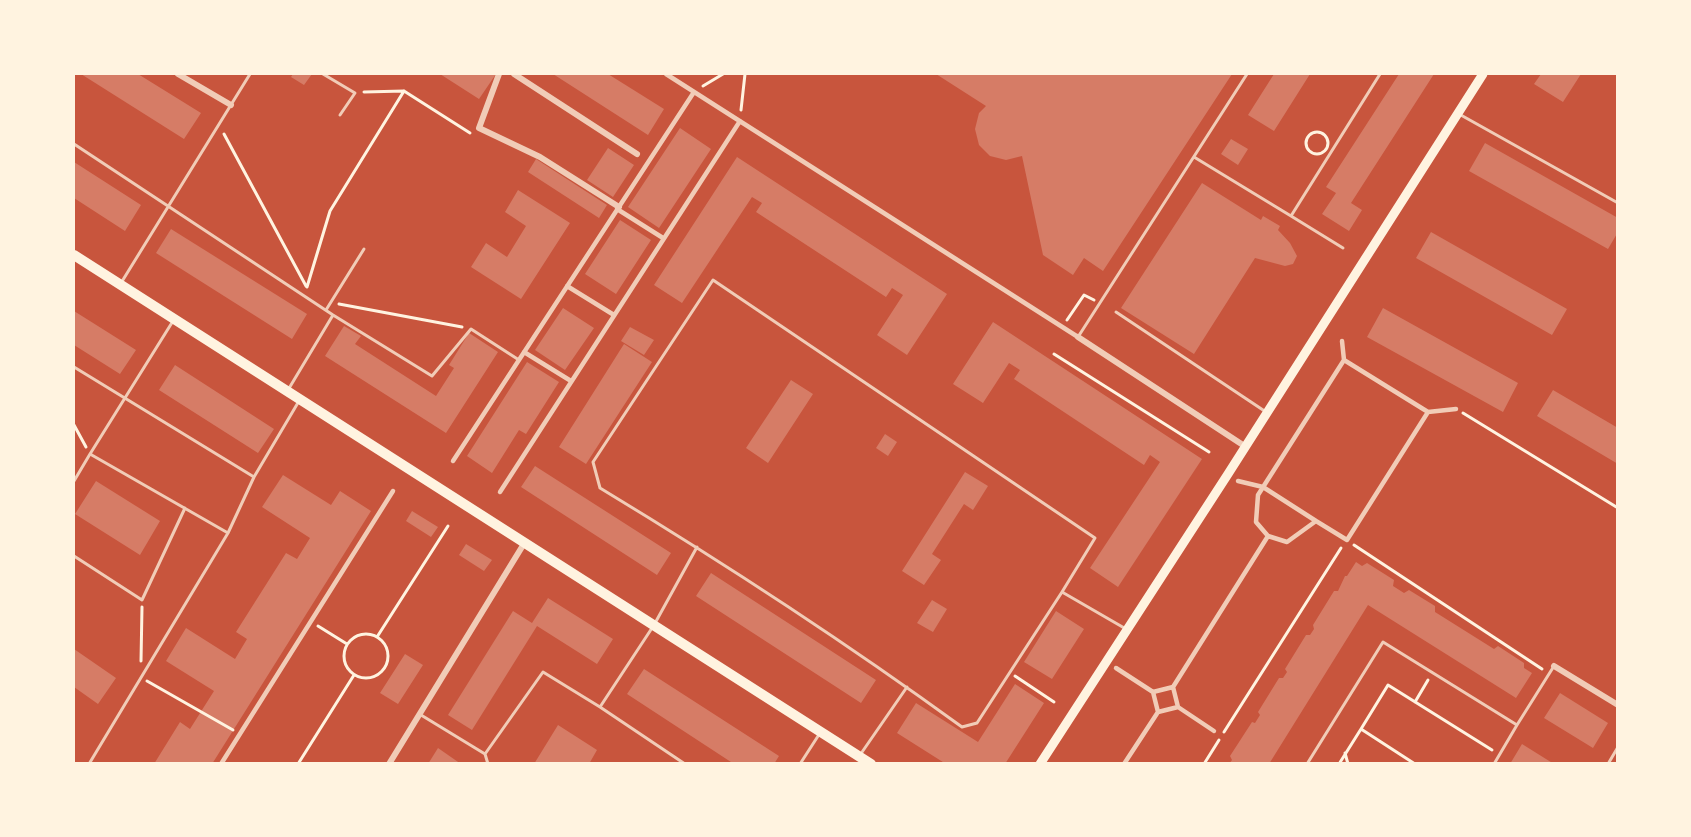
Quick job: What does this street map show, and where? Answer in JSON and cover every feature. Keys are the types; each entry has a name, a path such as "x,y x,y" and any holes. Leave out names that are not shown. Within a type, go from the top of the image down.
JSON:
{"main road":[{"path":"1040,764 1246,447 1483,74"},
{"path":"74,255 871,764"}],"street":[{"path":"178,74 231,105"},
{"path":"499,74 479,128 540,157 663,238"},
{"path":"514,74 649,161"},
{"path":"666,74 1063,327 1246,447"},
{"path":"453,461 694,92"},
{"path":"500,492 740,121"},
{"path":"567,286 614,315"},
{"path":"1316,521 1287,542 1268,536 1256,522 1258,495 1344,360 1342,341"},
{"path":"524,351 571,381"},
{"path":"1344,360 1428,412 1456,409"},
{"path":"1238,481 1263,487 1347,540 1428,412"},
{"path":"221,764 393,492"},
{"path":"1153,692 1173,687 1268,536"},
{"path":"389,764 525,543"},
{"path":"1554,666 1617,705"},
{"path":"1116,668 1153,692 1158,712"},
{"path":"1173,687 1178,707 1214,731"},
{"path":"1124,764 1158,712 1178,707"}],"lane":[{"path":"120,285 250,74"},
{"path":"323,74 355,93 340,115"},
{"path":"1078,337 1247,74"},
{"path":"1291,216 1380,74"},
{"path":"1458,113 1617,203"},
{"path":"74,144 333,315 432,376 471,328 519,360"},
{"path":"1194,157 1343,248"},
{"path":"326,310 364,249"},
{"path":"713,280 1095,538 1062,592 977,723 962,727 907,687 697,546 600,488 593,462 713,280"},
{"path":"1116,312 1267,413"},
{"path":"287,391 333,315"},
{"path":"74,482 124,397 174,319"},
{"path":"74,367 254,477"},
{"path":"88,764 228,533 254,477 300,399"},
{"path":"90,454 228,533"},
{"path":"74,556 142,600 185,508"},
{"path":"600,707 654,625 697,546"},
{"path":"1062,592 1127,630"},
{"path":"1307,764 1383,642 1517,725"},
{"path":"1494,764 1554,666"},
{"path":"485,754 543,672 685,764"},
{"path":"859,756 907,687"},
{"path":"419,714 485,754 488,764"},
{"path":"800,764 821,732"},
{"path":"1608,764 1617,747"}],"path":[{"path":"694,92 723,74"},
{"path":"740,121 745,74"},
{"path":"307,287 330,211 404,91"},
{"path":"355,93 404,91 471,134 479,128"},
{"path":"218,124 316,303"},
{"path":"1315,132 1323,134 1328,141 1326,150 1319,155 1310,153 1305,145 1307,137 1315,132"},
{"path":"1063,327 1084,295"},
{"path":"331,302 471,328"},
{"path":"1054,354 1209,453"},
{"path":"1456,409 1617,508"},
{"path":"74,425 90,454"},
{"path":"377,637 448,526"},
{"path":"1204,764 1347,540 1549,674"},
{"path":"142,600 141,677 239,734"},
{"path":"311,622 347,644"},
{"path":"366,633 377,637 385,645 388,657 385,668 376,676 365,678 354,675 346,667 343,655 347,644 355,636 366,633"},
{"path":"1010,673 1054,702"},
{"path":"1415,702 1433,673"},
{"path":"298,764 354,675"},
{"path":"1339,764 1388,685 1500,754"},
{"path":"1361,729 1415,764"},
{"path":"1345,753 1348,764"}],"building":[{"path":"81,74 138,74 201,113 184,139"},
{"path":"293,74 312,74 304,85 291,77"},
{"path":"440,74 496,74 479,99"},
{"path":"553,74 608,74 664,109 648,135"},
{"path":"936,74 1232,74 1103,271 1084,258 1073,275 1043,255 1022,156 1006,160 990,156 979,145 975,129 979,113 986,106"},
{"path":"1274,74 1310,74 1274,131 1248,115"},
{"path":"1399,74 1434,74 1351,203 1362,210 1349,231 1322,214 1336,193 1326,187"},
{"path":"1541,74 1581,74 1563,102 1534,84"},
{"path":"680,128 711,149 659,228 628,207"},
{"path":"1231,139 1248,149 1238,165 1221,154"},
{"path":"1485,143 1618,218 1618,232 1608,249 1469,171"},
{"path":"608,148 634,165 613,197 587,180"},
{"path":"737,157 947,294 907,355 877,335 903,295 892,288 886,297 756,212 762,203 752,197 682,303 654,285"},
{"path":"536,159 607,205 599,218 528,172"},
{"path":"74,162 141,205 125,231 74,198"},
{"path":"1202,183 1261,220 1263,216 1280,226 1278,230 1290,243 1297,256 1293,264 1285,266 1255,258 1194,354 1121,308"},
{"path":"518,190 570,223 521,299 471,267 486,243 507,257 526,226 505,212"},
{"path":"620,220 651,240 616,294 585,274"},
{"path":"171,229 307,314 292,339 156,253"},
{"path":"1431,232 1567,309 1552,335 1416,258"},
{"path":"563,308 594,328 565,370 535,350"},
{"path":"1383,308 1518,383 1503,412 1367,337"},
{"path":"74,311 136,350 120,374 74,345"},
{"path":"993,322 1202,459 1118,587 1090,568 1160,462 1150,455 1144,465 1014,379 1020,370 1009,363 983,403 953,384"},
{"path":"344,326 361,336 355,344 436,396 454,368 449,365 469,333 498,352 446,433 325,356"},
{"path":"630,327 654,340 644,355 621,341"},
{"path":"624,344 652,362 586,464 559,447"},
{"path":"527,362 559,382 526,434 519,430 492,473 467,456"},
{"path":"175,365 274,429 258,453 159,390"},
{"path":"791,380 813,394 768,463 746,448"},
{"path":"1553,390 1618,428 1618,464 1537,416"},
{"path":"885,434 897,442 888,456 876,448"},
{"path":"535,466 671,553 657,575 521,487"},
{"path":"965,472 988,486 973,510 964,504 932,554 941,560 924,585 902,571"},
{"path":"283,475 331,505 340,491 371,511 212,764 154,764 180,722 190,729 214,691 166,661 186,628 235,659 247,639 236,632 286,553 297,559 310,538 262,507"},
{"path":"96,481 160,521 140,555 75,514"},
{"path":"412,511 438,527 431,537 406,521"},
{"path":"466,544 492,560 484,571 459,555"},
{"path":"1356,562 1362,566 1367,563 1394,580 1393,586 1404,593 1409,590 1435,606 1435,612 1494,649 1498,646 1524,663 1524,668 1532,673 1516,698 1368,605 1269,764 1229,764 1232,760 1230,756 1252,722 1255,723 1260,715 1258,712 1279,678 1283,678 1287,672 1285,669 1306,635 1310,635 1314,629 1313,625 1334,591 1338,591 1345,576"},
{"path":"711,573 876,680 861,703 696,596"},
{"path":"548,598 613,639 597,664 537,626 472,730 448,715 513,611 532,623"},
{"path":"932,600 947,609 933,632 917,623"},
{"path":"1056,611 1084,629 1052,679 1024,662"},
{"path":"74,649 116,678 98,704 74,687"},
{"path":"405,654 423,665 398,704 380,693"},
{"path":"644,669 779,756 774,764 734,764 627,694"},
{"path":"1015,684 1044,703 1005,764 946,764 897,733 916,703 978,742"},
{"path":"1560,693 1608,723 1593,748 1544,718"},
{"path":"558,725 597,750 589,764 534,764"},
{"path":"1522,744 1554,764 1510,764"},
{"path":"438,748 461,764 428,764"}]}
